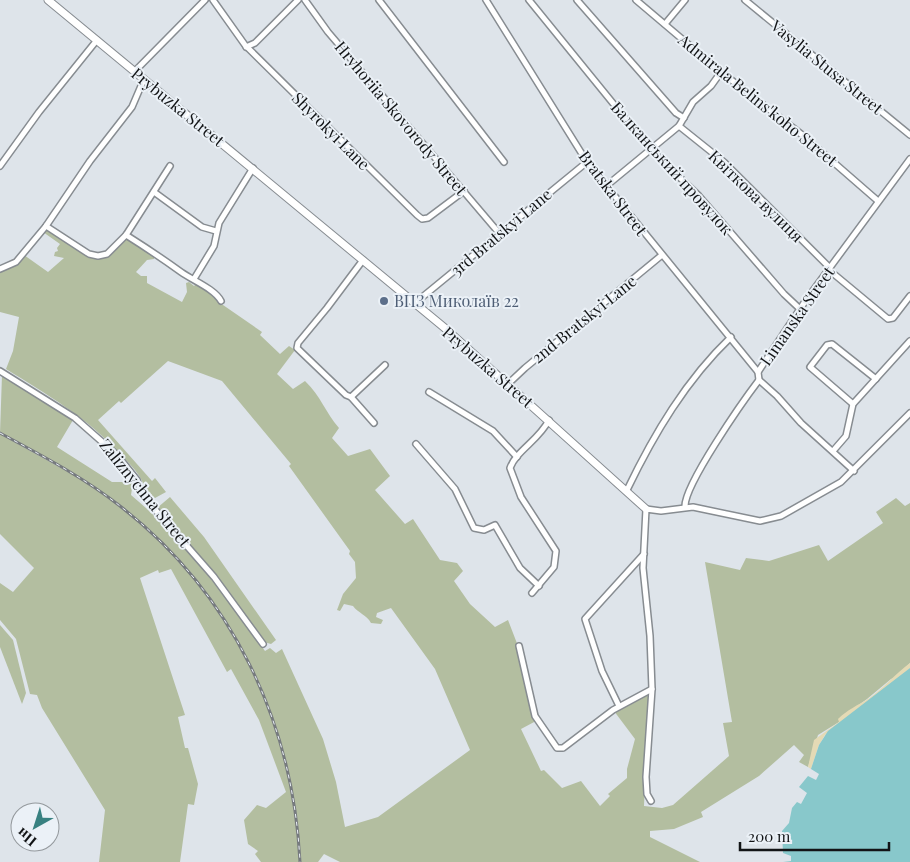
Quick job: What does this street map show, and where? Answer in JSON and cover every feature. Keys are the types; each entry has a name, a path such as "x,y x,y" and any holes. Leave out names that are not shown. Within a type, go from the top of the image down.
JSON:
{"street":[{"name":"Prybuzka Street","path":"48,0 415,303 646,508"},
{"path":"135,71 205,0"},
{"name":"Shyrokyi Lane","path":"213,0 246,47 420,218 428,218 464,191"},
{"path":"246,47 254,43 298,0"},
{"name":"Hryhoriia Skovorody Street","path":"305,0 328,32 500,234"},
{"path":"378,0 504,162"},
{"name":"Bratska Street","path":"486,0 587,162 605,187 758,372"},
{"name":"Балканський провулок","path":"529,0 651,150 699,196 784,294 800,309"},
{"path":"577,0 676,112 684,118"},
{"name":"Admirala Belins'koho Street","path":"636,0 721,72 801,134 878,201"},
{"path":"665,24 685,0"},
{"name":"Vasylia Stusa Street","path":"744,0 910,135"},
{"path":"0,166 39,112 97,40"},
{"path":"605,187 679,126 693,102 711,86 721,72"},
{"path":"0,269 16,262 46,226 90,161 132,107 144,79"},
{"name":"Квіткова вулиця","path":"679,126 724,162 830,269 888,319 893,318 910,296"},
{"name":"Limanska Street","path":"685,506 687,496 701,468 759,380 758,372 800,309 910,159"},
{"name":"3rd Bratskyi Lane","path":"415,303 587,162"},
{"path":"46,226 86,253 95,256 110,252 126,235 170,166"},
{"path":"194,279 214,246 216,231 253,168"},
{"path":"154,192 202,227 216,231"},
{"path":"126,235 217,295 221,302"},
{"name":"2nd Bratskyi Lane","path":"508,384 662,255"},
{"path":"363,260 296,348 329,380 351,397 374,423"},
{"path":"627,490 658,428 708,360 731,337"},
{"path":"833,451 846,436 853,404 910,341"},
{"path":"853,404 810,367 827,345 832,344 876,379"},
{"path":"351,397 385,364"},
{"name":"Zaliznychna Street","path":"0,371 75,418 117,455 137,480 140,489 152,506 214,577 263,644"},
{"path":"759,380 777,396 801,424 854,471"},
{"path":"429,392 494,431 517,457"},
{"path":"651,801 647,794 646,767 652,689 650,636 643,579 646,508 661,511 685,506 760,521 772,520 832,489 854,471 910,413"},
{"path":"532,593 554,567 556,550 536,522 512,477 511,466 517,457 540,436 548,420"},
{"path":"416,444 452,485 474,528 484,530 495,525 520,568 539,586"},
{"path":"619,706 602,671 585,619 644,554"},
{"path":"519,646 534,716 557,748 563,748 619,706 652,689"}],"green space":[{"path":"48,229 85,253 101,257 128,237 154,257 154,259 147,260 136,272 141,276 147,276 147,283 182,302 187,292 186,283 189,282 194,286 197,283 223,305 262,332 260,335 280,354 289,346 295,350 277,374 293,389 305,381 339,428 332,438 348,456 370,449 390,476 375,490 405,524 413,519 440,560 457,563 463,571 454,581 470,604 495,627 508,620 518,646 536,721 521,729 541,771 544,770 562,788 581,781 600,806 610,796 608,794 627,778 627,769 635,739 614,711 649,693 644,806 662,808 673,805 729,756 723,723 732,722 705,562 740,570 746,558 769,561 819,545 828,561 883,523 876,512 896,498 905,506 910,503 910,663 896,677 839,719 839,722 818,735 808,767 799,762 804,755 794,745 759,776 701,812 703,817 674,829 650,831 650,837 700,862 340,862 324,854 318,862 261,862 255,854 258,851 248,844 244,820 257,805 266,808 286,792 259,720 231,669 227,672 171,569 159,573 158,570 140,578 185,715 178,717 185,748 188,748 198,784 194,805 188,804 180,862 99,862 105,810 42,708 37,695 30,694 16,639 0,620 0,583 13,592 34,568 0,534 0,434 86,482 121,506 86,481 0,433 2,375 73,420 57,447 112,482 133,482 131,495 169,530 203,568 265,651 270,648 276,653 282,649 323,739 336,782 345,827 378,817 470,750 435,669 391,608 377,613 376,617 383,620 381,624 371,623 353,606 344,604 340,611 337,610 343,594 356,578 355,562 349,554 350,551 289,466 291,464 222,381 168,361 121,403 119,401 98,420 152,481 155,478 166,492 155,498 147,491 132,467 108,441 66,407 6,369 13,351 19,317 0,312 0,271 14,266 24,255 48,272 64,258 54,256 60,244 43,232"},
{"path":"170,497 204,537 276,640 271,644 264,642 216,575 157,508"},
{"path":"0,625 13,640 26,693 22,704 0,647"}],"sand":[{"path":"910,663 910,668 900,677 825,735 819,745 811,769 808,767 814,740 839,722 838,719 845,713 874,695"}],"water":[{"path":"910,668 910,862 783,862 791,861 791,856 783,853 782,831 789,823 792,808 797,802 801,804 807,793 799,787 808,776 816,780 819,774 811,769 819,745 828,731"}],"railway":[{"path":"0,433 77,476 120,506 160,541 194,579 224,620 249,664 270,711 285,760 295,810 300,862"}],"place":[{"name":"ВПЗ Миколаїв 22","path":"384,301"}]}
